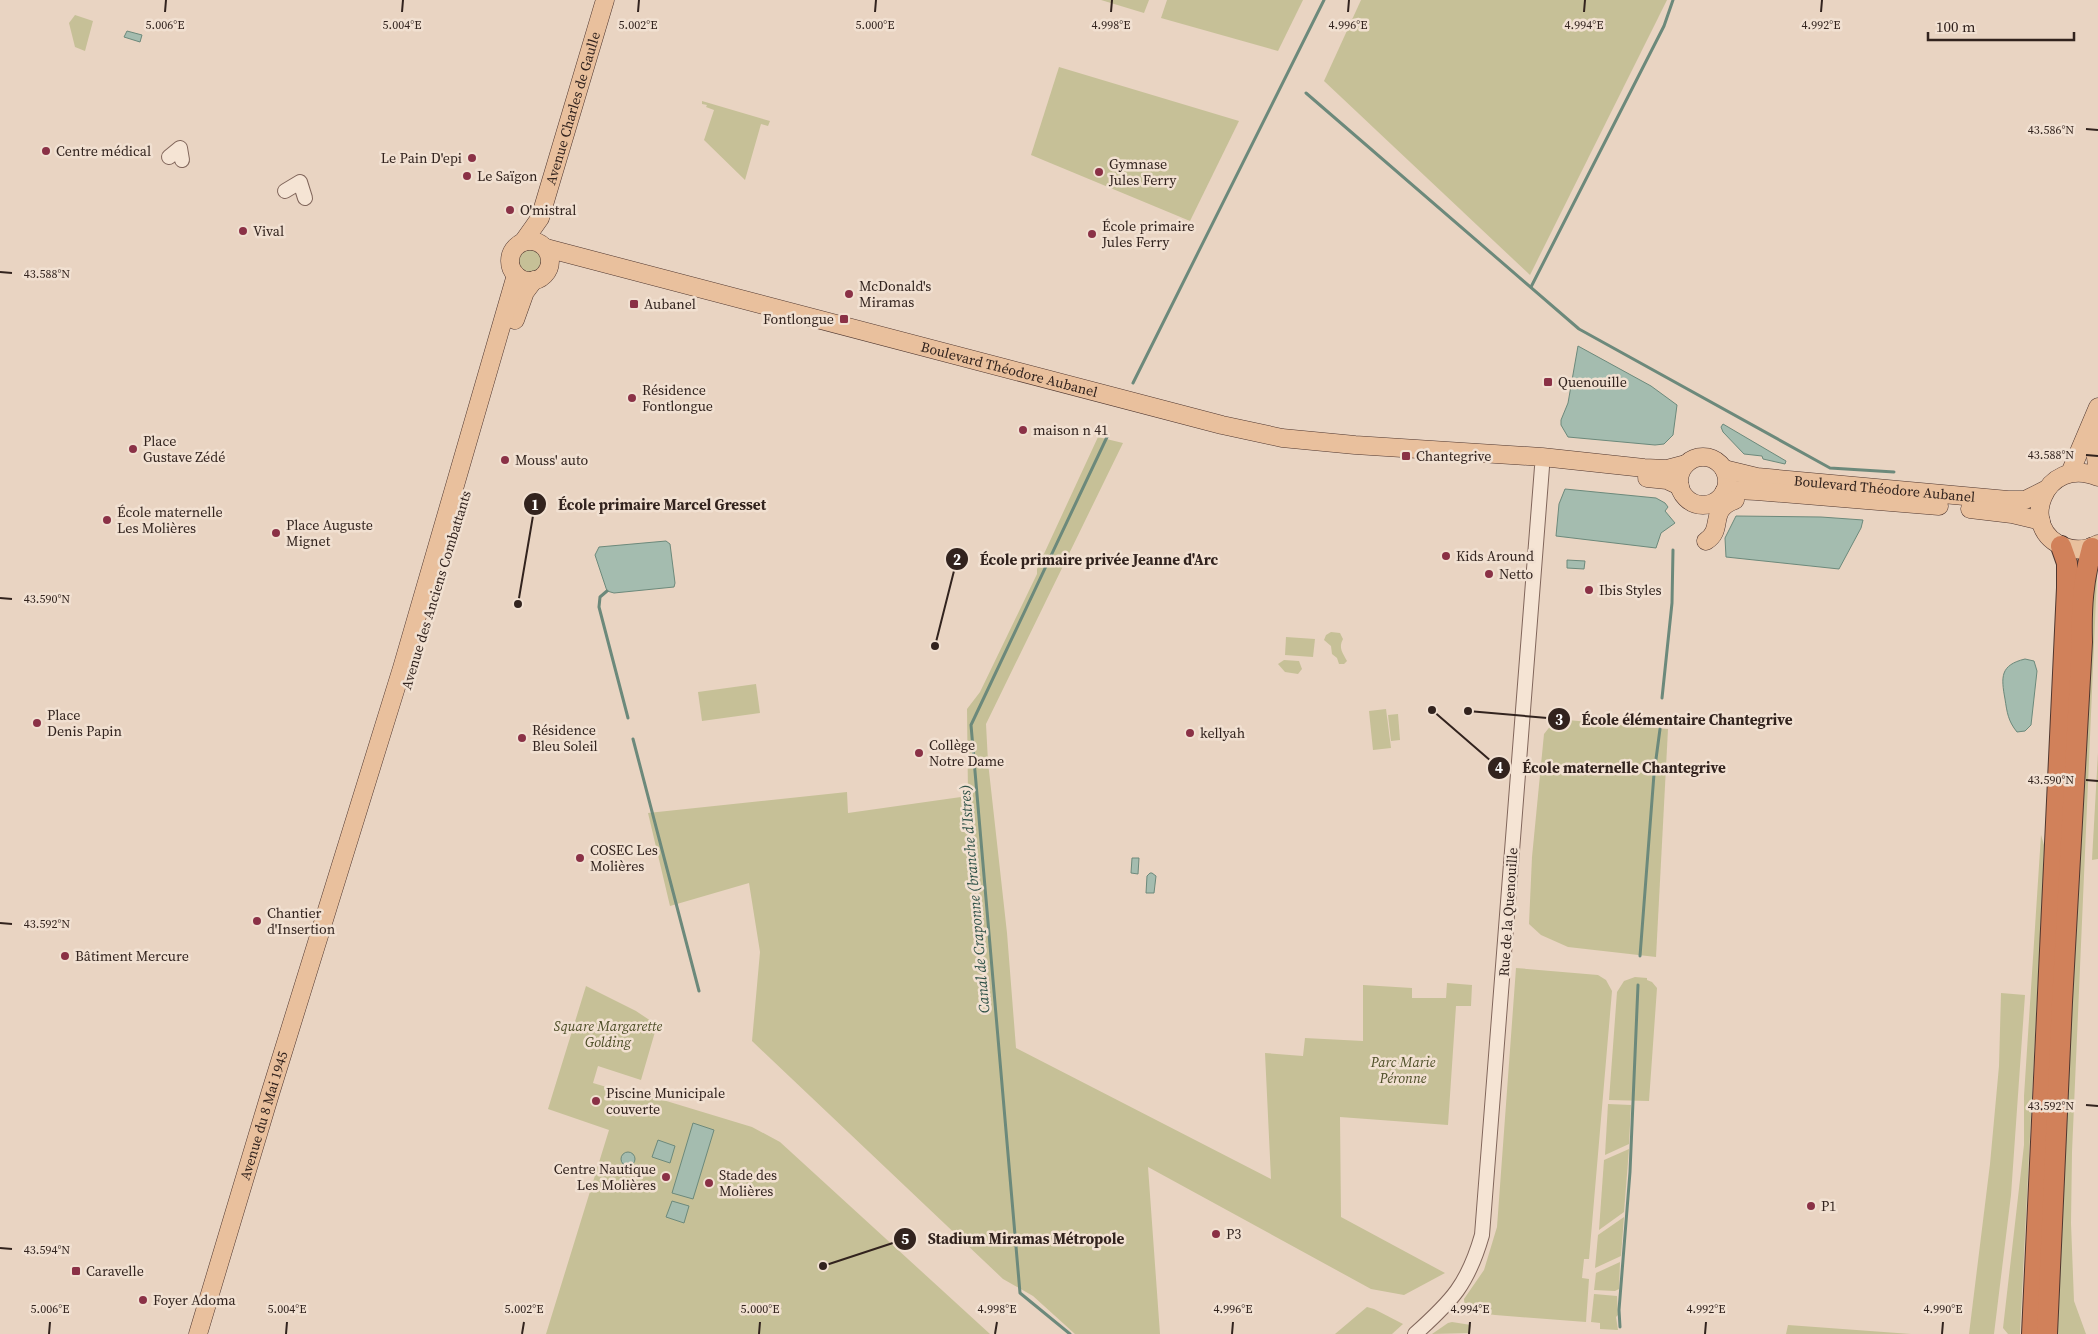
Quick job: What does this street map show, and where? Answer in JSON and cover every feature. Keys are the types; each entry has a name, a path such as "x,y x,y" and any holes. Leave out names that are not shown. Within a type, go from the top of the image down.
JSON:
{"highway":[{"path":"2032,1334 2067,588 2067,563 2061,546"},
{"path":"2047,1334 2082,642 2081,606 2084,575 2095,546"}],"main road":[{"name":"Avenue Charles de Gaulle","path":"523,242 540,218 605,0"},
{"name":"Avenue Charles de Gaulle","path":"540,218 544,247"},
{"path":"523,242 537,242 544,247 550,259 545,274 528,281 516,275 510,259 515,247 523,242"},
{"name":"Boulevard Théodore Aubanel","path":"544,247 1222,425 1282,438 1355,445 1542,457 1659,468 1676,468 1686,464"},
{"path":"548,269 565,260 581,257"},
{"name":"Avenue des Anciens Combattants","path":"335,900 516,275"},
{"name":"Avenue des Anciens Combattants","path":"335,900 372,803 520,302 534,280"},
{"path":"2098,406 2070,473 2090,474 2098,477 2096,457 2098,432"},
{"name":"Boulevard Théodore Aubanel","path":"1442,450 1505,463 1659,479 1680,486"},
{"path":"1699,457 1706,457 1724,469 1727,478 1724,492 1714,502 1701,504 1688,499 1680,486 1680,474 1686,464 1699,457"},
{"name":"Boulevard Théodore Aubanel","path":"1724,469 1757,477 2008,500 2025,500 2045,490 2052,482 2070,473"},
{"name":"Boulevard Théodore Aubanel","path":"1724,492 1735,490 1756,491 1987,510 2041,521"},
{"path":"2045,490 2041,500 2041,521 2045,531 2052,540 2071,550 2095,546"},
{"path":"1706,541 1714,534 1717,515 1726,503 1747,499 1793,503 1813,496"},
{"name":"Avenue du 8 Mai 1945","path":"198,1334 335,900"},
{"name":"Avenue du 8 Mai 1945","path":"211,1334 335,900"}],"street":[{"path":"286,191 300,182 305,198"},
{"name":"Rue de la Quenouille","path":"1415,1334 1452,1299 1461,1286 1477,1253 1482,1235 1542,467"}],"green space":[{"path":"1101,0 1149,0 1144,13"},
{"path":"1167,0 1303,0 1278,51 1161,18"},
{"path":"1361,0 1667,0 1530,275 1324,81"},
{"path":"75,15 93,21 85,51 75,47 69,23"},
{"path":"1059,67 1239,121 1190,221 1031,155"},
{"path":"702,101 770,121 768,126 761,124 745,180 704,140 714,110 702,104"},
{"path":"530,248 539,252 543,261 539,270 530,274 521,270 517,261 521,252"},
{"name":"Parc Marie Péronne","path":"1098,437 1123,443 986,724 988,762 1007,933 1016,1048 1271,1179 1265,1053 1303,1056 1305,1038 1363,1041 1363,985 1412,988 1412,998 1446,998 1447,983 1472,985 1471,1006 1456,1006 1448,1125 1340,1117 1341,1217 1445,1273 1404,1295 1371,1289 1148,1167 1160,1334 1075,1334 1033,1296 1003,1279 752,1041 760,952 749,883 670,906 648,813 847,792 848,813 968,796 967,709 980,692 1037,574 1037,569"},
{"path":"2098,553 2072,1152 2071,1223 2074,1301 2086,1334 2057,1334 2088,658 2087,627"},
{"path":"1331,632 1340,633 1343,639 1341,648 1347,661 1344,664 1339,664 1337,658 1332,654 1331,646 1324,640 1326,635"},
{"path":"1286,637 1315,639 1313,657 1285,655"},
{"path":"1284,660 1299,661 1302,669 1298,674 1285,672 1278,664"},
{"path":"756,684 760,713 702,721 698,692"},
{"path":"1386,709 1391,748 1373,750 1369,711"},
{"path":"1398,714 1400,740 1391,741 1388,715"},
{"path":"1556,719 1668,729 1656,957 1568,947 1541,935 1529,924 1532,857 1544,734"},
{"path":"2098,753 2098,859 2092,860"},
{"path":"2041,835 2044,845 2043,879 2020,1334 2008,1334 2003,1328 2024,1145 2024,1096"},
{"path":"1516,968 1598,975 1606,980 1612,991 1589,1259 1584,1259 1582,1278 1589,1279 1586,1322 1465,1311 1464,1299 1484,1270 1497,1227"},
{"path":"1635,977 1647,978 1657,988 1649,1101 1609,1100 1617,992 1624,981"},
{"name":"Stade des Molières","path":"586,986 636,1011 657,1025 641,1080 598,1066 593,1083 620,1091 640,1093 752,1127 780,1142 990,1334 546,1334 609,1130 548,1109"},
{"path":"2001,993 2025,995 2011,1195 1994,1334 1969,1334 1990,1164 1999,1066"},
{"path":"1608,1104 1631,1105 1629,1144 1605,1155"},
{"path":"1629,1149 1624,1212 1599,1230 1604,1160"},
{"path":"1624,1217 1621,1256 1595,1268 1598,1235"},
{"path":"1620,1262 1619,1289 1615,1291 1594,1290 1596,1273"},
{"path":"1594,1294 1617,1296 1618,1315 1616,1317 1618,1330 1600,1329 1600,1323 1591,1322"},
{"path":"1367,1307 1403,1324 1392,1334 1335,1334"},
{"path":"1448,1323 1471,1325 1469,1333 1432,1334"},
{"path":"1788,1325 1911,1334 1786,1334"}],"shaded area":[{"path":"127,31 142,35 140,42 124,37"},
{"path":"1578,346 1651,386 1677,405 1673,435 1664,444 1655,445 1568,437 1561,425 1561,420 1568,403"},
{"path":"1723,424 1786,461 1785,464 1763,459 1762,456 1744,454 1723,432 1721,427"},
{"path":"1565,489 1656,498 1665,503 1668,507 1665,511 1675,523 1661,533 1656,548 1556,536 1559,504"},
{"path":"1736,516 1821,517 1863,520 1861,528 1839,569 1726,557 1725,538"},
{"path":"666,541 670,544 674,587 614,593 607,591 595,555 599,547"},
{"path":"1567,560 1585,561 1584,569 1567,568"},
{"path":"2025,659 2034,661 2037,671 2031,725 2025,731 2017,732 2007,712 2003,678 2007,668"},
{"path":"1132,858 1139,858 1138,874 1131,873"},
{"path":"1150,873 1156,876 1154,893 1146,893 1147,876"},
{"path":"693,1123 714,1130 693,1199 672,1193"},
{"path":"658,1140 675,1146 670,1163 652,1157"},
{"path":"625,1152 631,1152 635,1159 631,1166 625,1166 621,1162 621,1156"},
{"path":"672,1201 689,1206 684,1223 666,1217"}],"waterway":[{"name":"Canal de Craponne (branche d'Istres)","path":"1133,383 1324,0"},
{"path":"1531,287 1664,26 1673,0"},
{"path":"1306,93 1579,329 1830,468 1894,472"},
{"name":"Canal de Craponne (branche d'Istres)","path":"1070,1334 1020,1293 971,725 1107,437"},
{"path":"1662,698 1672,603 1673,550"},
{"path":"607,591 600,597 599,607 628,718"},
{"path":"1640,956 1654,774 1660,729"},
{"path":"633,739 699,991"},
{"path":"1620,1327 1619,1310 1630,1172 1638,985"}],"place":[{"name":"Centre médical","path":"46,151"},
{"name":"Le Pain D'epi","path":"472,158"},
{"name":"Gymnase Jules Ferry","path":"1099,172"},
{"name":"Le Saïgon","path":"467,176"},
{"name":"O'mistral","path":"510,210"},
{"name":"Vival","path":"243,231"},
{"name":"École primaire Jules Ferry","path":"1092,234"},
{"name":"McDonald's Miramas","path":"849,294"},
{"name":"Aubanel","path":"634,304"},
{"name":"Fontlongue","path":"844,319"},
{"name":"Quenouille","path":"1548,382"},
{"name":"Résidence Fontlongue","path":"632,398"},
{"name":"maison n 41","path":"1023,430"},
{"name":"Place Gustave Zédé","path":"133,449"},
{"name":"Chantegrive","path":"1406,456"},
{"name":"Mouss' auto","path":"505,460"},
{"name":"École maternelle Les Molières","path":"107,520"},
{"name":"Place Auguste Mignet","path":"276,533"},
{"name":"Kids Around","path":"1446,556"},
{"name":"Netto","path":"1489,574"},
{"name":"Ibis Styles","path":"1589,590"},
{"name":"École primaire Marcel Gresset","path":"518,604"},
{"name":"École primaire privée Jeanne d'Arc","path":"935,646"},
{"name":"École maternelle Chantegrive","path":"1432,710"},
{"name":"École élémentaire Chantegrive","path":"1468,711"},
{"name":"Place Denis Papin","path":"37,723"},
{"name":"kellyah","path":"1190,733"},
{"name":"Résidence Bleu Soleil","path":"522,738"},
{"name":"Collège Notre Dame","path":"919,753"},
{"name":"COSEC Les Molières","path":"580,858"},
{"name":"Chantier d'Insertion","path":"257,921"},
{"name":"Bâtiment Mercure","path":"65,956"},
{"name":"Piscine Municipale couverte","path":"596,1101"},
{"name":"Centre Nautique Les Molières","path":"666,1177"},
{"name":"Stade des Molières","path":"709,1183"},
{"name":"P1","path":"1811,1206"},
{"name":"P3","path":"1216,1234"},
{"name":"Stadium Miramas Métropole","path":"823,1266"},
{"name":"Caravelle","path":"76,1271"},
{"name":"Foyer Adoma","path":"143,1300"}],"park label":[{"name":"Square Margarette Golding","path":"608,1034"}]}
